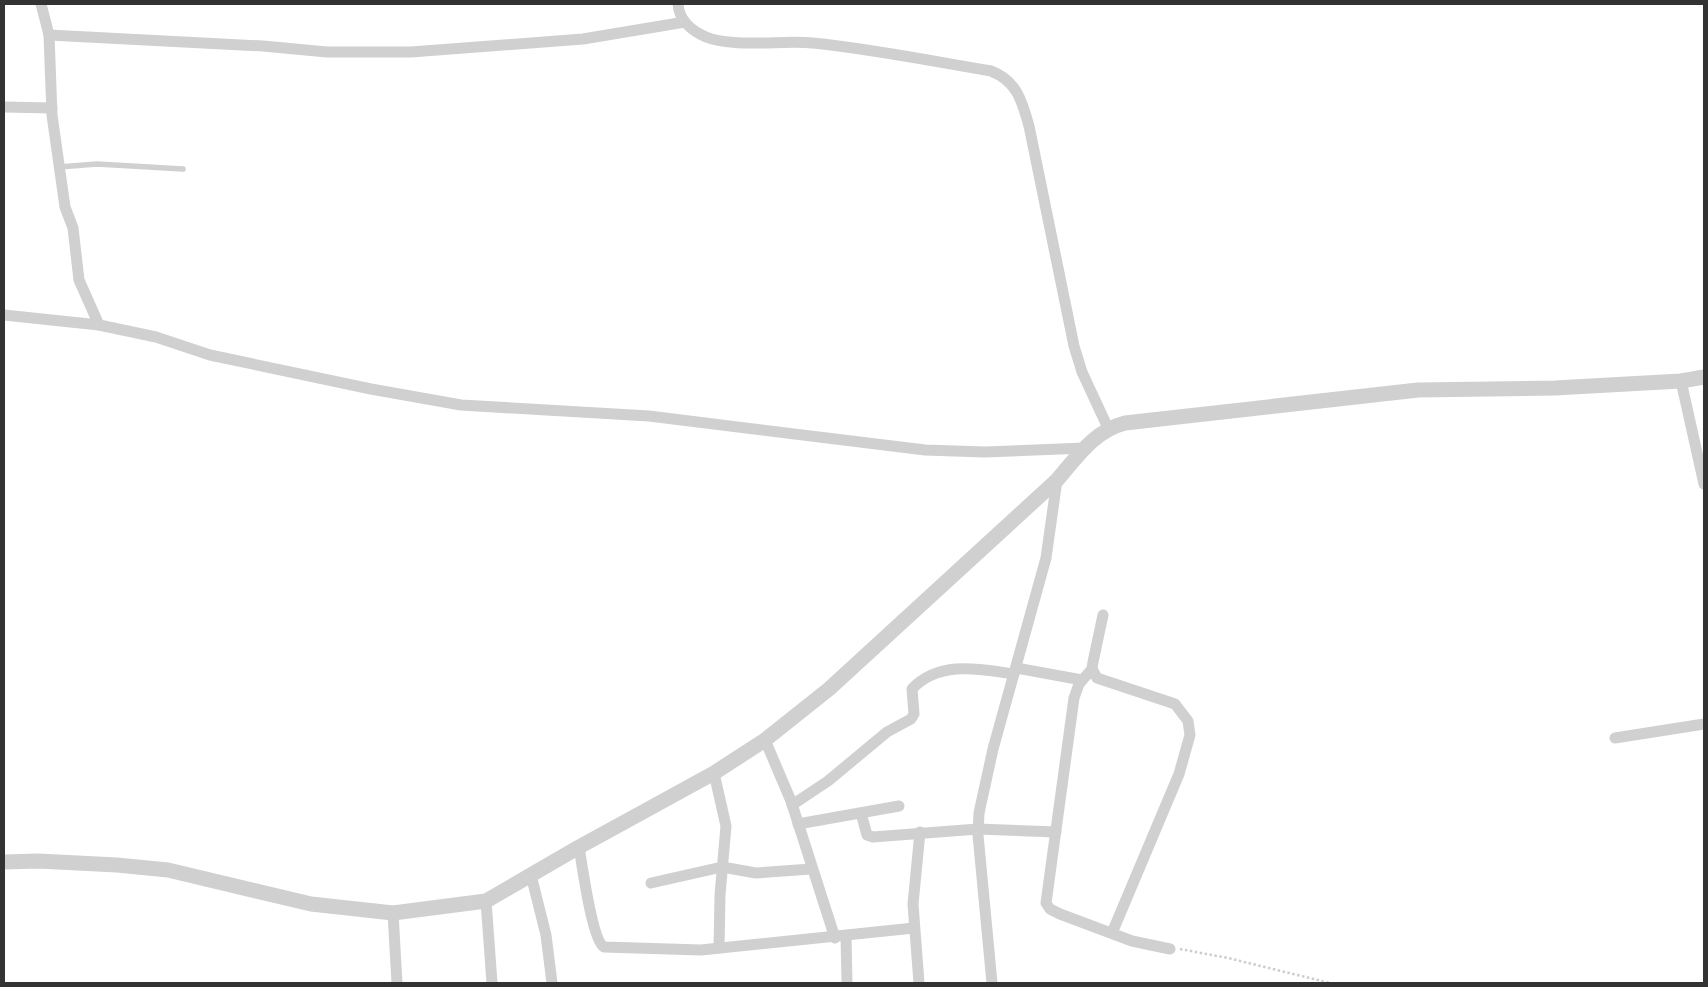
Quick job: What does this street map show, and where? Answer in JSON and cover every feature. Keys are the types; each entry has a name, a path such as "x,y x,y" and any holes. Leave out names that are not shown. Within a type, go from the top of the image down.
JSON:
{"street":[{"path":"41,4 50,35 52,108 64,207 73,228 80,280 99,325"},
{"path":"678,4 681,16 686,22 707,37 725,41 810,43 843,46 991,71 1010,82 1022,101 1074,346 1082,372 1108,428"},
{"path":"50,35 254,45 327,52 411,52 583,39 686,22"},
{"path":"4,107 52,108"},
{"path":"4,315 99,325 156,338 210,355 371,390 461,405 649,416 926,450 986,452 1085,448"},
{"path":"4,862 38,861 117,864 168,870 311,904 393,913 486,901 578,847 714,773 765,740 829,689 1057,480 1085,448 1108,428 1125,423 1418,390 1554,388 1681,381 1704,377"},
{"path":"1681,381 1704,484"},
{"path":"992,983 978,829 986,778 1046,558 1057,480"},
{"path":"1103,615 1092,669 1082,680 1074,698 1046,894 1048,907 1060,914 1147,945 1170,949"},
{"path":"792,805 832,778 887,732 911,719 914,714 912,689 936,674 957,668 1015,670 1082,680"},
{"path":"1092,669 1096,678 1101,681 1175,704 1183,713 1190,727 1189,742 1178,774 1112,932"},
{"path":"1615,738 1704,724"},
{"path":"765,740 792,805 811,870 841,937 847,983"},
{"path":"714,773 726,826 722,866 719,948"},
{"path":"798,824 899,806"},
{"path":"861,813 866,832 870,836 978,829 1056,832"},
{"path":"919,983 914,928 914,885 920,832"},
{"path":"578,847 594,926 602,946 609,948 702,950 914,928"},
{"path":"651,883 722,866 756,873 811,870"},
{"path":"531,875 546,935 552,983"},
{"path":"486,901 492,983"},
{"path":"393,913 397,983"}],"lane":[{"path":"58,167 97,164 182,169"}],"path":[{"path":"1170,949 1228,958 1330,983"}]}
